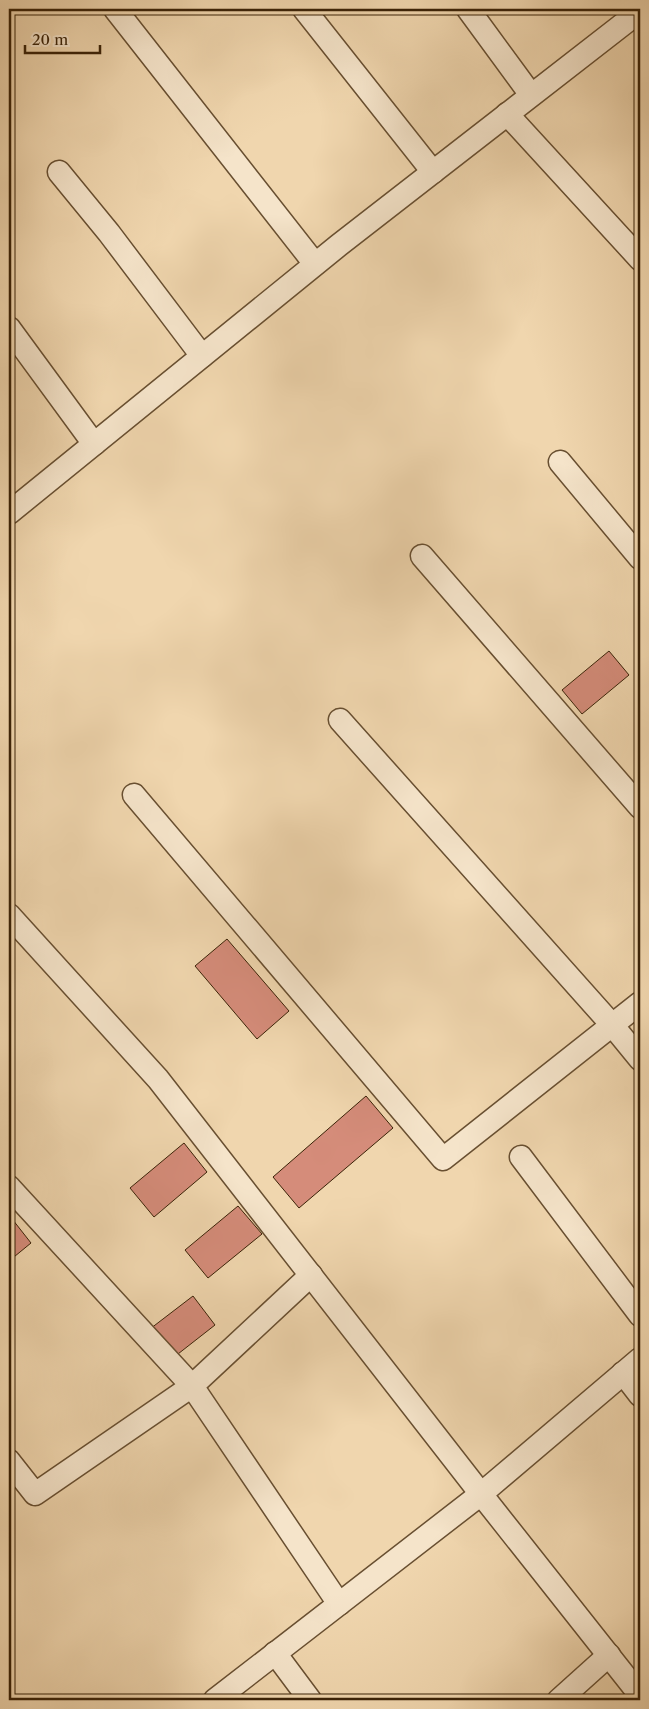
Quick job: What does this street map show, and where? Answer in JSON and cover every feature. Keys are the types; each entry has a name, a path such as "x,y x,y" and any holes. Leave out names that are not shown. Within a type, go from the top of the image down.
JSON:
{"street":[{"path":"115,9 315,264"},
{"path":"304,9 433,172"},
{"path":"468,9 532,95"},
{"path":"9,512 315,264 532,95 637,20"},
{"path":"507,114 640,259"},
{"path":"59,172 109,233 202,356"},
{"path":"9,328 94,444"},
{"path":"560,462 640,558"},
{"path":"422,556 640,807"},
{"path":"340,720 613,1026 640,1059"},
{"path":"134,794 443,1159 640,1003"},
{"path":"9,915 158,1079 640,1695"},
{"path":"521,1157 640,1315"},
{"path":"9,1187 192,1386 339,1604"},
{"path":"9,1461 34,1494 192,1386 311,1275"},
{"path":"215,1700 482,1494 640,1359"},
{"path":"623,1373 640,1395"},
{"path":"275,1653 310,1700"},
{"path":"559,1700 609,1655"}],"building":[{"path":"609,651 629,675 582,714 562,690"},
{"path":"227,939 289,1011 257,1039 195,966"},
{"path":"366,1096 393,1128 299,1208 273,1177"},
{"path":"184,1143 207,1172 154,1217 130,1188"},
{"path":"238,1206 262,1234 208,1278 185,1250"},
{"path":"9,1215 31,1243 9,1261"},
{"path":"193,1296 215,1325 169,1361 146,1332"}]}
